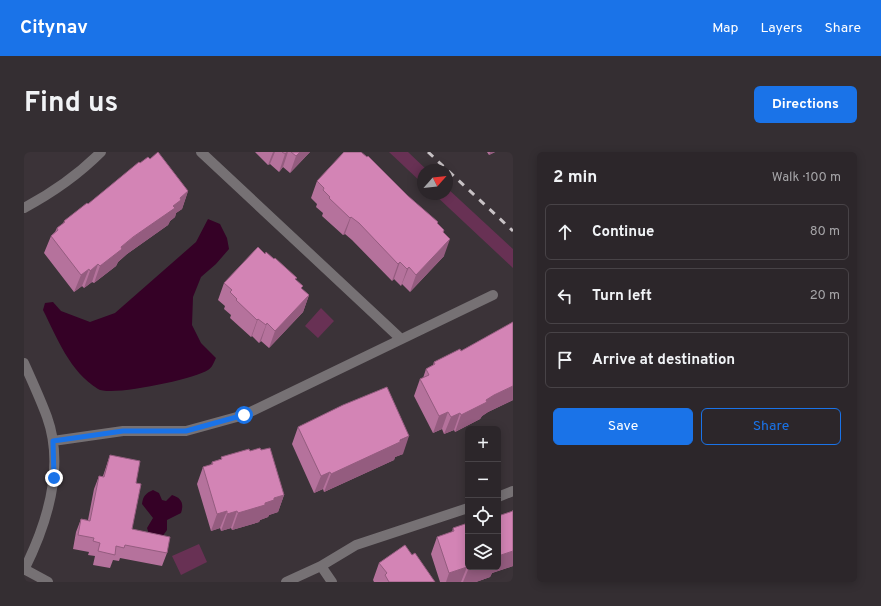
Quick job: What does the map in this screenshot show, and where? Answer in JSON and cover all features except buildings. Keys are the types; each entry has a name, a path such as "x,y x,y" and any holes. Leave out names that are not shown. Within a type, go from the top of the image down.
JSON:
{"lane":[{"path":"24,208 62,185 85,168 101,152"},
{"path":"201,152 401,339"},
{"path":"53,441 123,431 186,431 244,415 493,295"},
{"path":"24,363 47,417 53,441 54,478 45,519 24,570 48,582"},
{"path":"501,496 513,491"},
{"path":"286,582 321,566 356,545 465,509"},
{"path":"321,566 332,582"}],"shaded area":[{"path":"389,152 408,152 421,164 417,164 417,178"},
{"path":"453,194 513,249 513,268 440,200 453,200"},
{"path":"208,219 220,224 227,238 229,249 216,264 201,277 193,297 192,325 201,343 216,358 212,366 200,374 153,386 119,391 106,391 98,389 88,382 65,354 43,310 45,303 53,302 61,311 90,322 115,313 196,242"},
{"path":"321,308 334,321 318,338 305,326"},
{"path":"153,490 159,493 162,500 166,501 172,495 178,498 182,504 181,513 167,520 167,530 162,537 149,534 147,528 153,518 142,504 145,495"},
{"path":"199,544 207,562 181,575 172,556"}],"railway":[{"path":"428,152 513,231"}],"route":[{"path":"54,478 53,441 123,431 186,431 244,415"}]}
